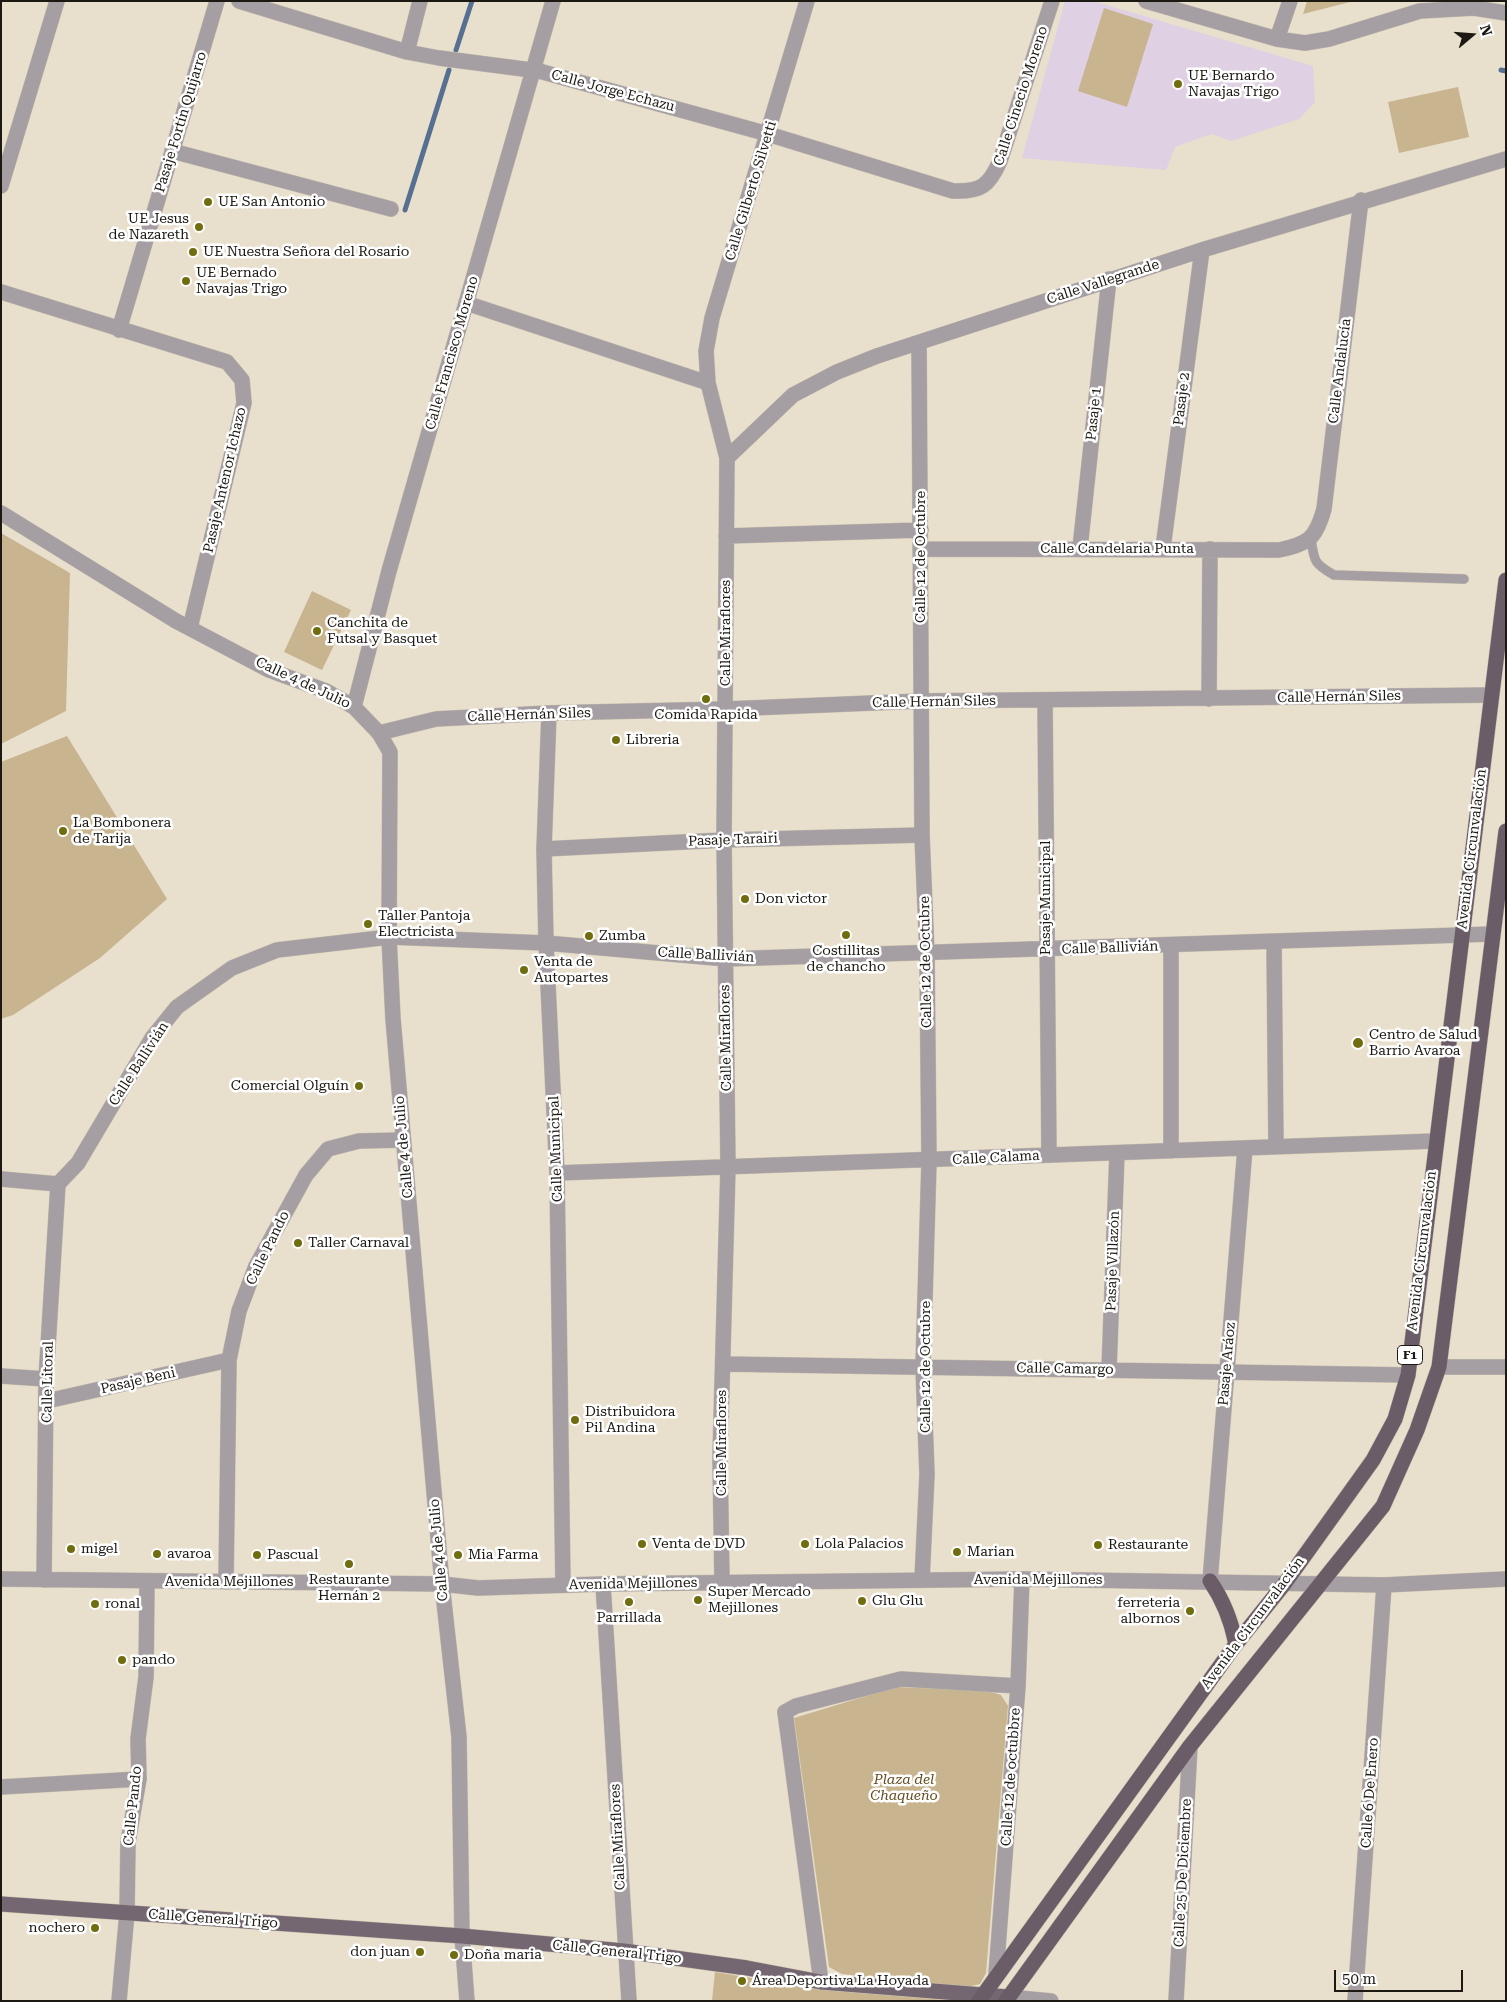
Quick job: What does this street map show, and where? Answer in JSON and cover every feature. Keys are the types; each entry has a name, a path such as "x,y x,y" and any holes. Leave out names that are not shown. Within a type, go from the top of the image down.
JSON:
{"highway":[{"name":"Avenida Circunvalación","path":"981,1998 996,1974 1236,1644 1285,1583 1373,1460 1395,1419 1408,1375 1435,1141 1506,580"},
{"name":"Avenida Circunvalación","path":"1007,1999 1190,1746 1322,1584 1382,1506 1418,1430 1439,1367 1506,831"},
{"path":"1210,1581 1221,1598 1230,1618 1236,1644"}],"main road":[{"name":"Calle General Trigo","path":"1,1904 462,1936 624,1951 747,1968 821,1982 1007,1999"}],"street":[{"path":"1,186 57,1"},
{"name":"Pasaje Fortín Quijarro","path":"119,330 217,1"},
{"name":"Calle Jorge Echazu","path":"239,1 407,52 533,70 768,134 953,191 971,192 984,187"},
{"path":"407,52 420,1"},
{"name":"Calle Francisco Moreno","path":"354,707 389,570 553,1"},
{"name":"Calle Gilberto Silvetti","path":"721,435 708,383 706,351 712,318 807,1"},
{"name":"Calle Cinecio Moreno","path":"984,187 993,177 1000,161 1052,1"},
{"path":"1146,1 1277,39 1305,43 1329,39 1420,11 1474,8 1506,13"},
{"path":"1277,39 1290,1"},
{"path":"172,151 390,209"},
{"name":"Calle Vallegrande","path":"727,458 793,395 837,372 877,356 1361,200 1506,159"},
{"name":"Calle Andalucía","path":"1311,539 1319,526 1324,508 1361,200"},
{"name":"Pasaje 2","path":"1163,548 1202,250"},
{"name":"Pasaje 1","path":"1080,548 1109,280"},
{"name":"Pasaje Antenor Ichazo","path":"1,292 227,362 242,380 244,403 190,628"},
{"path":"466,303 708,383"},
{"name":"Calle 12 de Octubre","path":"919,344 922,835 927,954 929,1161 923,1367 928,1474 922,1580"},
{"name":"Calle Miraflores","path":"721,435 727,458 724,840 728,1167 720,1458 722,1582"},
{"name":"Calle 4 de Julio","path":"1,514 190,628 269,670 326,691 354,707 379,733 390,752 389,937 393,1019 442,1584 459,1737 462,1936 467,2001"},
{"path":"726,536 921,530"},
{"name":"Calle Candelaria Punta","path":"921,550 1163,548 1279,550 1299,546 1311,539"},
{"path":"1209,699 1210,549"},
{"name":"Calle Hernán Siles","path":"379,733 436,719 549,713 726,709 921,701 1491,695"},
{"name":"Pasaje Municipal","path":"1045,701 1049,1155"},
{"name":"Calle Municipal","path":"549,713 544,849 546,943 558,1173 563,1585"},
{"name":"Pasaje Tarairi","path":"544,849 724,840 922,835"},
{"name":"Calle Ballivián","path":"58,1184 78,1163 152,1038 177,1007 232,968 276,950 389,937 546,943 726,959 927,954 1492,934"},
{"path":"1274,942 1276,1147"},
{"path":"1171,946 1171,1151"},
{"name":"Calle Pando","path":"226,1582 229,1360 239,1311 256,1266 306,1175 328,1149 359,1141 403,1140"},
{"name":"Calle Calama","path":"558,1173 929,1161 1435,1141"},
{"name":"Pasaje Aráoz","path":"1210,1581 1245,1148"},
{"name":"Pasaje Villazón","path":"1109,1370 1118,1153"},
{"path":"1,1179 58,1184"},
{"name":"Calle Litoral","path":"44,1580 46,1379 58,1184"},
{"name":"Pasaje Beni","path":"47,1401 229,1360"},
{"name":"Calle Camargo","path":"723,1364 1408,1375"},
{"path":"1439,1367 1506,1367"},
{"path":"1,1376 46,1379"},
{"name":"Avenida Mejillones","path":"1,1579 442,1584 478,1588 604,1584 922,1580 1210,1581 1384,1585 1506,1579"},
{"name":"Calle 12 de octubbre","path":"996,1974 1018,1686 1022,1580"},
{"name":"Calle Pando","path":"119,2001 127,1913 128,1842 138,1779 138,1739 146,1677 147,1582"},
{"name":"Calle Miraflores","path":"604,1584 624,1951 629,2001"},
{"name":"Calle 6 De Enero","path":"1355,2001 1384,1585"},
{"path":"821,1982 785,1712 796,1706 901,1680 1018,1686"},
{"name":"Calle 25 De Diciembre","path":"1176,2001 1190,1746"},
{"path":"1,1787 138,1779"},
{"name":"Calle General Trigo","path":"1007,1999 1051,2001"}],"lane":[{"path":"1311,539 1314,562 1321,568 1334,574 1464,579"}],"shaded area":[{"name":"UE Bernardo Navajas Trigo","path":"1065,1 1093,1 1313,66 1315,102 1299,119 1231,141 1211,134 1175,147 1166,170 1022,158"}],"green space":[{"path":"1307,1 1354,1 1303,14"},
{"path":"1104,8 1153,24 1127,107 1078,91"},
{"path":"1458,87 1469,137 1399,153 1388,102"},
{"path":"1,533 70,573 66,711 1,744"},
{"name":"Canchita de Futsal y Basquet","path":"312,591 351,610 322,670 284,652"},
{"name":"La Bombonera de Tarija","path":"67,736 167,899 100,958 13,1015 1,1019 1,762"},
{"name":"Plaza del Chaqueño","path":"896,1687 988,1691 1001,1695 1008,1706 986,1973 980,1984 967,1987 842,1974 829,1967 794,1718"},
{"name":"Área Deportiva La Hoyada","path":"715,1972 823,1990 959,2001 712,2001"}],"waterway":[{"path":"456,50 472,1"},
{"path":"405,210 449,70"},
{"path":"1501,70 1506,71"}],"place":[{"name":"UE Bernardo Navajas Trigo","path":"1178,84"},
{"name":"UE San Antonio","path":"208,202"},
{"name":"UE Jesus de Nazareth","path":"199,227"},
{"name":"UE Nuestra Señora del Rosario","path":"193,252"},
{"name":"UE Bernado Navajas Trigo","path":"186,281"},
{"name":"Canchita de Futsal y Basquet","path":"317,631"},
{"name":"Comida Rapida","path":"706,699"},
{"name":"Libreria","path":"616,740"},
{"name":"La Bombonera de Tarija","path":"63,831"},
{"name":"Don victor","path":"745,899"},
{"name":"Taller Pantoja Electricista","path":"368,924"},
{"name":"Costillitas de chancho","path":"846,935"},
{"name":"Zumba","path":"589,936"},
{"name":"Venta de Autopartes","path":"524,970"},
{"name":"Centro de Salud Barrio Avaroa","path":"1358,1043"},
{"name":"Comercial Olguín","path":"359,1086"},
{"name":"Taller Carnaval","path":"298,1243"},
{"name":"Distribuidora Pil Andina","path":"575,1420"},
{"name":"Venta de DVD","path":"642,1544"},
{"name":"Lola Palacios","path":"805,1544"},
{"name":"Restaurante","path":"1098,1545"},
{"name":"migel","path":"71,1549"},
{"name":"Marian","path":"957,1552"},
{"name":"avaroa","path":"157,1554"},
{"name":"Pascual","path":"257,1555"},
{"name":"Mia Farma","path":"458,1555"},
{"name":"Restaurante Hernán 2","path":"349,1564"},
{"name":"Super Mercado Mejillones","path":"698,1600"},
{"name":"Glu Glu","path":"862,1601"},
{"name":"Parrillada","path":"629,1602"},
{"name":"ronal","path":"95,1604"},
{"name":"ferreteria albornos","path":"1190,1611"},
{"name":"pando","path":"122,1660"},
{"name":"nochero","path":"95,1928"},
{"name":"don juan","path":"420,1952"},
{"name":"Doña maria","path":"454,1955"},
{"name":"Área Deportiva La Hoyada","path":"742,1981"}]}
